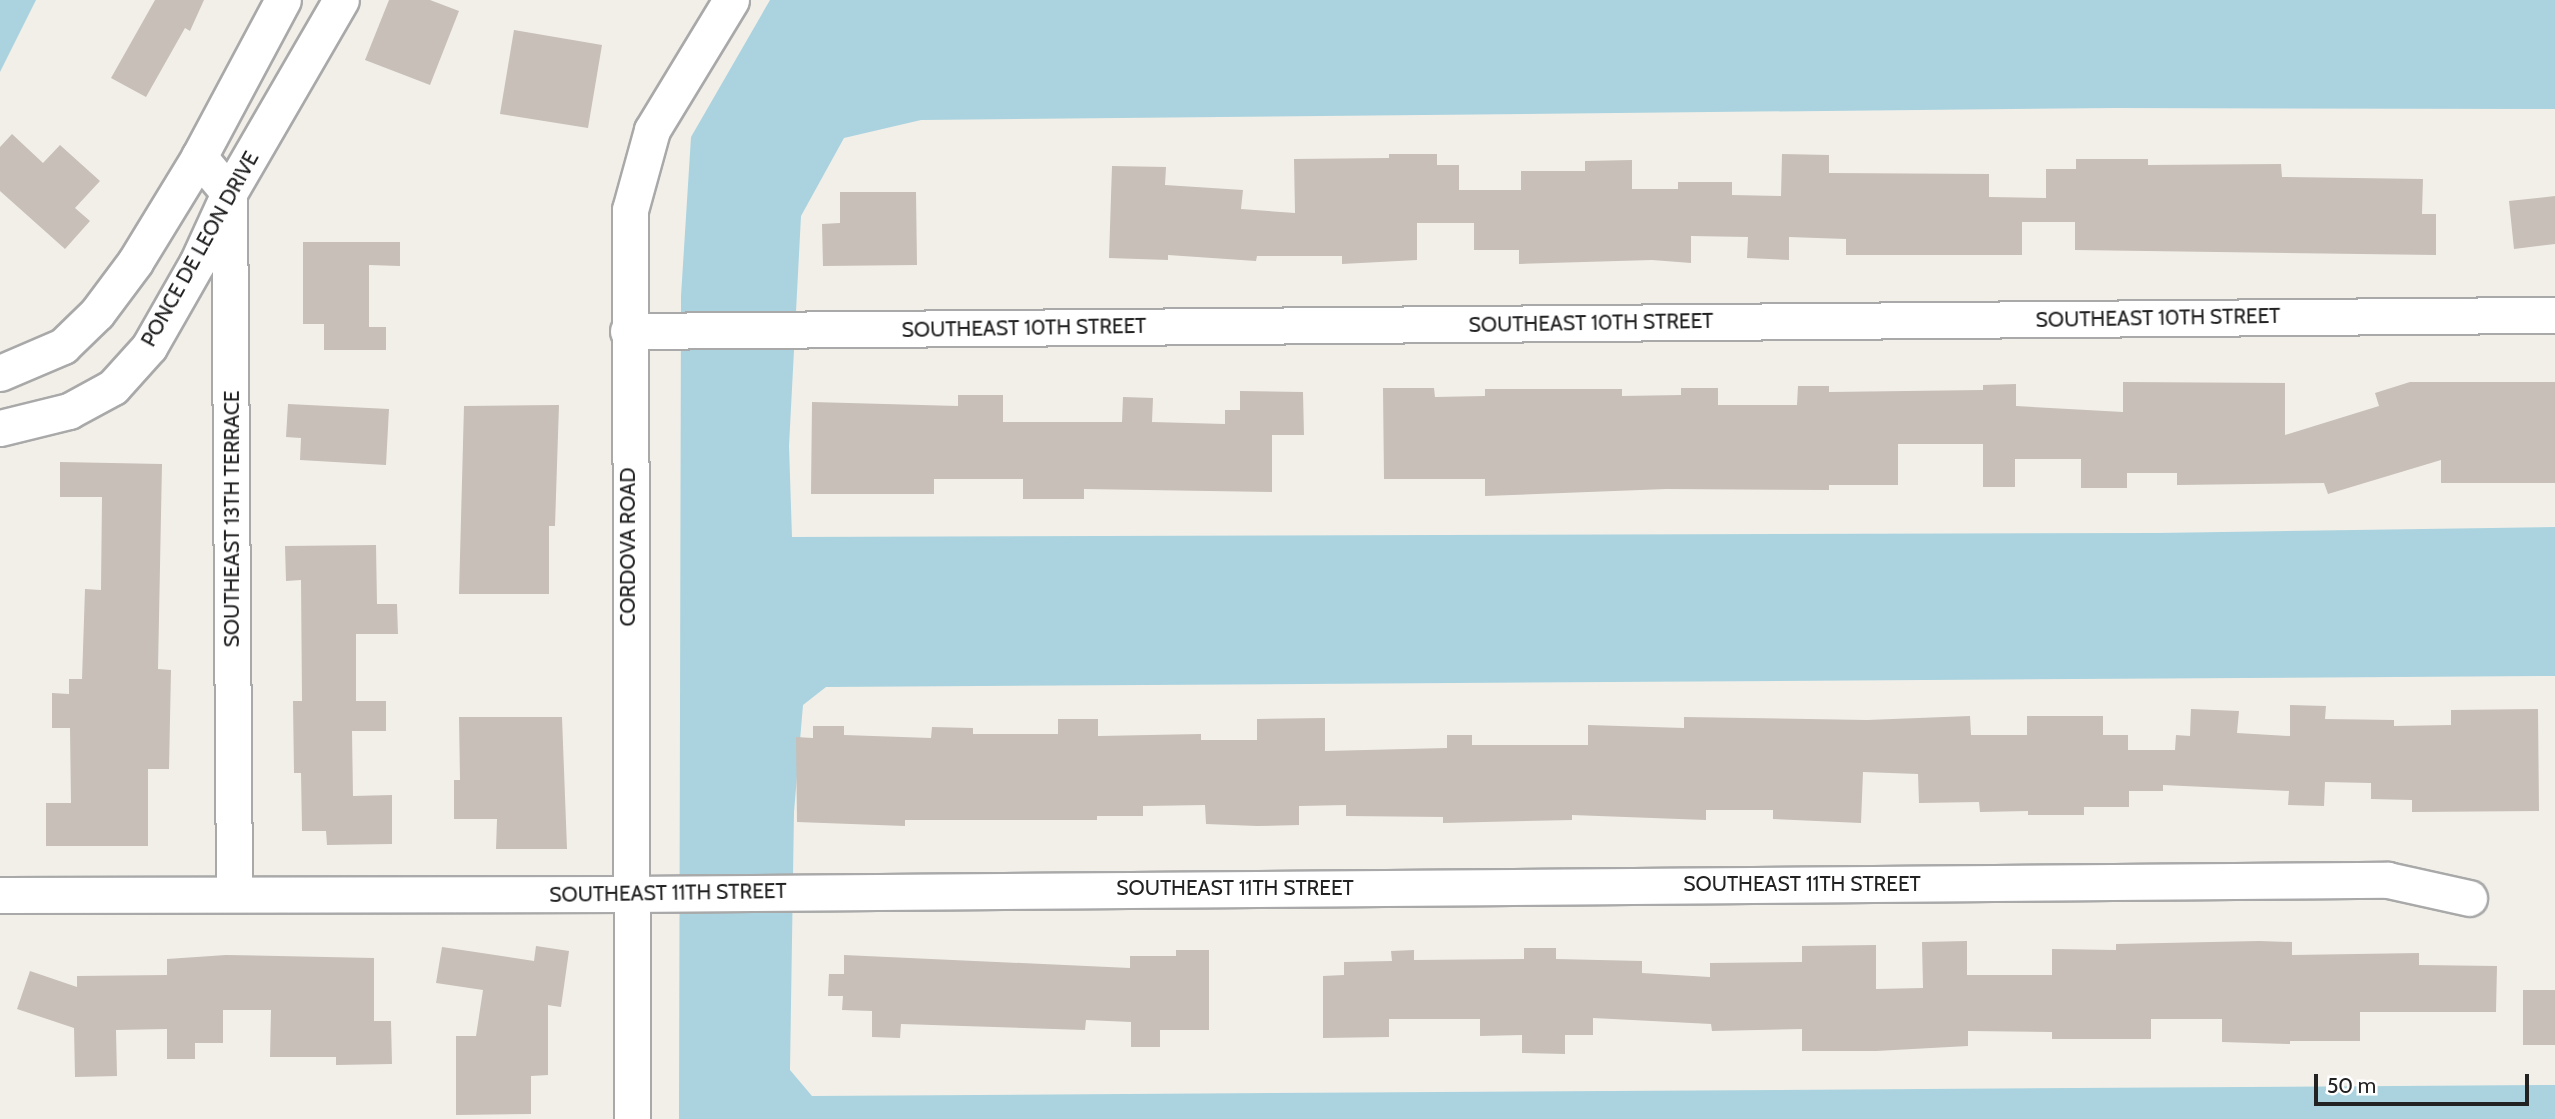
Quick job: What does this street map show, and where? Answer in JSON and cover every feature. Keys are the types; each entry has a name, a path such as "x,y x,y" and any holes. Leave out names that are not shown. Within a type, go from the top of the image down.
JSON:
{"street":[{"path":"0,373 63,346 97,313 135,262 199,157 283,0"},
{"name":"PONCE DE LEON DRIVE","path":"0,428 69,411 113,387 149,347 197,263 229,193 341,0"},
{"name":"CORDOVA ROAD","path":"632,1119 628,894 630,210 652,130 731,0"},
{"path":"199,157 229,193"},
{"name":"SOUTHEAST 13TH TERRACE","path":"229,193 234,892"},
{"name":"SOUTHEAST 10TH STREET","path":"628,331 2555,315"},
{"name":"SOUTHEAST 11TH STREET","path":"0,895 234,892 665,894 2388,880 2469,898"}],"water":[{"path":"0,0 36,0 0,72"},
{"path":"770,0 2555,0 2555,109 2116,108 921,120 844,138 801,216 789,446 792,537 2157,533 2555,527 2555,676 826,687 803,705 794,812 790,1070 812,1096 2555,1085 2555,1119 679,1119 681,296 691,137"}],"building":[{"path":"155,0 204,0 190,31 185,28 146,97 111,78"},
{"path":"389,0 430,0 459,11 430,85 365,60"},
{"path":"514,30 602,45 588,128 500,114"},
{"path":"12,134 43,163 60,145 100,181 75,208 90,221 65,249 0,191 0,147"},
{"path":"1389,154 1437,154 1437,165 1459,165 1459,190 1521,190 1521,171 1585,171 1585,161 1632,160 1632,189 1678,189 1678,182 1732,182 1732,195 1781,196 1782,154 1829,155 1829,173 1989,174 1989,197 2046,198 2046,169 2076,169 2076,159 2148,159 2148,165 2281,164 2282,177 2423,179 2422,214 2436,214 2436,255 2075,250 2075,222 2022,222 2022,255 1846,255 1846,239 1789,237 1789,260 1747,258 1748,237 1691,236 1691,263 1652,260 1519,264 1519,250 1474,250 1474,223 1417,223 1417,260 1342,264 1342,256 1257,256 1256,261 1168,255 1168,260 1109,258 1112,166 1166,167 1165,185 1243,190 1241,209 1295,213 1294,159 1389,158"},
{"path":"840,192 916,192 917,265 823,266 822,224 840,223"},
{"path":"2555,196 2555,244 2514,249 2509,201"},
{"path":"303,242 400,242 400,266 369,265 369,327 386,327 386,350 324,350 324,324 303,324"},
{"path":"2123,382 2285,383 2285,435 2379,406 2375,393 2410,382 2555,382 2555,483 2441,483 2441,460 2328,494 2324,483 2177,485 2177,473 2127,473 2127,488 2081,488 2081,459 2015,459 2015,487 1983,487 1983,444 1898,444 1898,485 1829,485 1829,490 1666,489 1485,496 1485,479 1384,479 1383,388 1434,388 1435,397 1485,396 1485,389 1622,389 1622,396 1681,395 1681,388 1718,388 1718,405 1797,405 1798,386 1829,386 1829,392 1983,390 1983,385 2016,384 2016,406 2123,412"},
{"path":"1240,391 1303,392 1304,435 1272,435 1272,492 1084,489 1084,499 1023,499 1023,479 934,479 934,494 811,494 812,402 958,406 958,395 1003,395 1003,422 1122,422 1123,397 1153,398 1152,422 1225,424 1225,410 1240,410"},
{"path":"288,404 389,409 386,465 300,460 301,438 286,437"},
{"path":"559,405 555,526 549,526 549,594 459,594 464,406"},
{"path":"60,462 162,464 158,669 171,670 169,769 148,769 148,846 46,846 46,803 71,803 70,728 52,728 52,693 69,694 69,679 82,679 85,589 101,590 102,497 60,497"},
{"path":"376,545 377,604 397,604 398,634 356,634 356,701 386,701 386,731 352,731 353,796 392,795 392,844 327,845 326,831 302,831 301,773 294,773 293,701 302,701 301,580 286,581 285,546"},
{"path":"2290,705 2326,706 2325,719 2394,720 2394,726 2451,725 2451,710 2538,709 2539,811 2412,812 2412,800 2371,799 2371,783 2325,782 2324,806 2288,805 2289,791 2163,785 2163,791 2129,791 2129,807 2084,807 2084,815 2028,815 2028,811 1980,812 1979,802 1919,803 1918,774 1863,772 1861,823 1773,819 1773,810 1706,810 1706,820 1572,815 1572,820 1443,823 1443,817 1346,816 1346,805 1299,806 1299,825 1206,824 1205,805 1143,806 1143,816 1097,816 1097,820 905,820 905,826 797,822 796,737 813,738 813,726 844,726 844,735 931,738 932,727 973,728 973,734 1058,734 1058,719 1098,719 1098,736 1201,734 1201,740 1257,740 1257,719 1325,718 1325,751 1447,748 1447,735 1472,735 1472,745 1588,745 1588,725 1684,728 1684,717 1867,720 1970,716 1971,735 2027,735 2027,716 2103,716 2103,735 2128,735 2128,750 2175,750 2176,735 2190,736 2191,709 2239,711 2237,733 2290,736"},
{"path":"459,717 562,717 567,849 496,849 497,819 454,819 454,780 460,780"},
{"path":"1967,941 1967,975 2052,975 2052,949 2116,950 2116,944 2259,941 2292,942 2292,955 2419,953 2419,965 2497,966 2496,1012 2360,1012 2360,1041 2290,1041 2290,1044 2222,1042 2222,1019 2151,1019 2151,1039 2052,1039 2052,1032 1968,1031 1968,1046 1876,1051 1802,1051 1802,1029 1712,1031 1711,1024 1593,1018 1593,1035 1565,1035 1565,1054 1522,1053 1522,1035 1480,1036 1480,1019 1389,1019 1389,1037 1323,1038 1323,976 1344,975 1344,962 1392,961 1391,951 1414,950 1414,960 1524,959 1524,948 1556,948 1556,959 1642,961 1642,973 1710,977 1710,963 1802,962 1802,946 1876,945 1876,989 1923,988 1922,942"},
{"path":"536,946 569,951 561,1007 548,1005 548,1075 531,1076 531,1114 456,1115 456,1036 476,1036 483,990 436,983 442,947 534,961"},
{"path":"1176,950 1209,950 1209,1030 1160,1030 1160,1047 1131,1047 1131,1022 1086,1020 1085,1030 901,1024 900,1038 872,1037 872,1011 842,1010 843,996 828,996 829,974 844,974 844,955 1130,968 1130,956 1176,956"},
{"path":"226,955 374,958 374,1021 391,1021 392,1064 336,1065 336,1057 270,1057 271,1010 223,1010 223,1043 195,1043 195,1059 167,1059 167,1029 116,1030 117,1076 75,1077 74,1028 17,1009 30,971 77,987 77,976 167,975 167,959"},
{"path":"2523,990 2555,990 2555,1045 2523,1045"}]}
